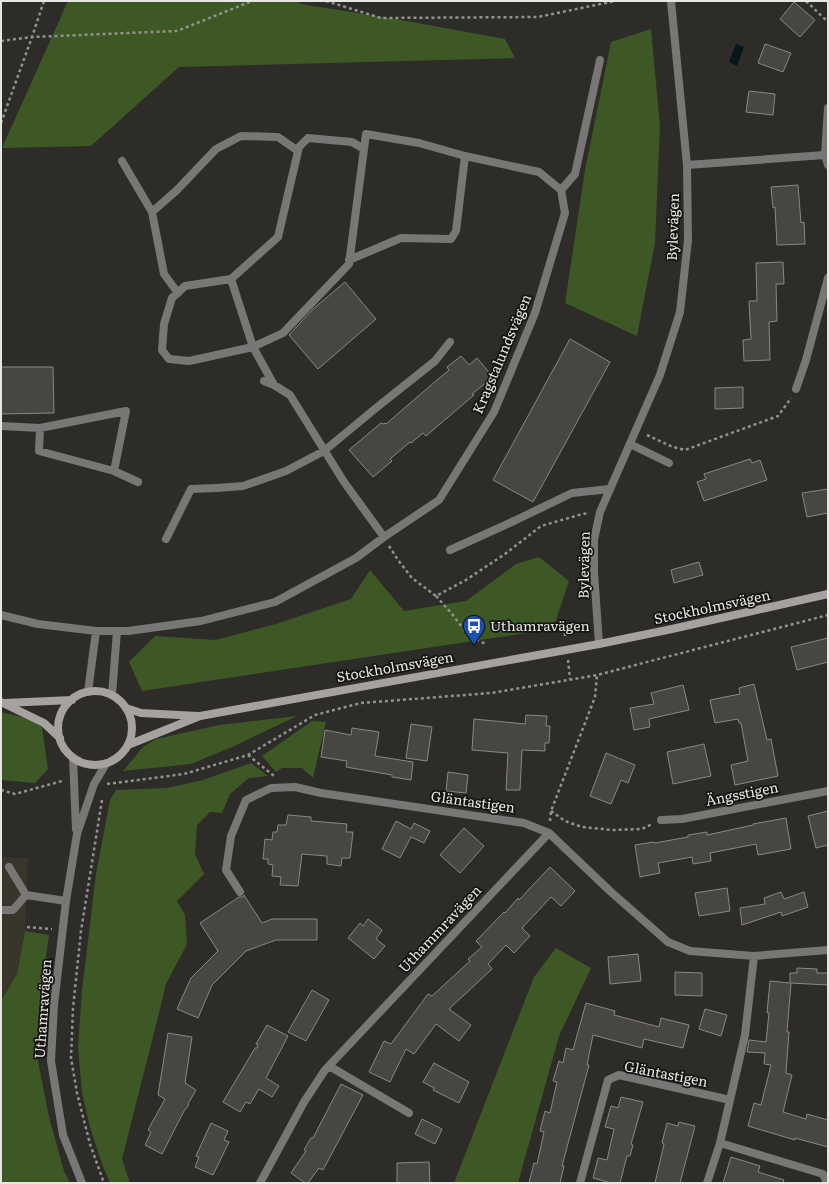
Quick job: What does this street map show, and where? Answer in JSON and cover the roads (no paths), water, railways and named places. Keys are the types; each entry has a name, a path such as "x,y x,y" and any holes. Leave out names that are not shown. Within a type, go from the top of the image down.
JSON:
{"main road":[{"name":"Stockholmsvägen","path":"128,745 200,716 599,644 679,628 828,594"},
{"path":"100,691 112,695 117,698 126,708 131,718 132,731 128,745 121,755 106,764 93,766 73,758 64,749 60,738 60,717 66,706 72,700 88,692 100,691"},
{"path":"2,703 72,700"},
{"path":"2,703 44,723 60,738"},
{"name":"Stockholmsvägen","path":"126,708 141,713 200,716"}],"street":[{"name":"Bylevägen","path":"599,644 594,572 594,540 600,512 660,375 680,312 688,240 687,165 671,1"},
{"path":"364,149 352,142 308,138 299,147 278,237 231,279 185,286 172,298 164,324 162,350 169,359 189,361 253,347 283,333 349,264 366,134 419,143 465,156 539,172 561,190 575,174 600,60"},
{"path":"828,108 825,155 828,165"},
{"path":"152,212 177,190 216,149 241,136 278,137 298,151"},
{"path":"687,165 825,155"},
{"path":"349,260 401,238 451,239 456,231 465,156"},
{"path":"122,161 152,212 164,274 178,293"},
{"name":"Kragstalundsvägen","path":"1,615 38,624 96,631 128,631 201,621 275,602 356,558 439,500 494,412 535,314 565,213 561,190"},
{"path":"796,389 806,360 828,278"},
{"path":"231,279 253,347 274,384"},
{"path":"166,539 191,489 243,486 286,471 324,451 435,361 450,342"},
{"path":"264,381 274,384 290,395 344,482 384,537"},
{"path":"1,426 40,428 126,411 114,472"},
{"path":"40,428 39,451 114,472 138,482"},
{"path":"630,444 669,463"},
{"path":"450,550 572,493 610,489"},
{"path":"88,692 96,631"},
{"path":"112,695 117,631"},
{"name":"Uthamravägen","path":"73,758 77,834"},
{"name":"Uthamravägen","path":"82,1183 63,1135 52,1061 54,1004 66,901 77,834 94,784 106,764"},
{"name":"Gläntastigen","path":"240,892 226,870 230,836 246,800 272,788 295,786 321,792 524,823 549,833 611,892 668,942 690,951 754,956 828,950"},
{"name":"Ängsstigen","path":"661,820 682,819 828,791"},
{"name":"Uthammravägen","path":"260,1183 304,1102 329,1066 549,833"},
{"path":"9,867 26,895"},
{"path":"26,895 66,901"},
{"path":"1,910 13,910 26,895"},
{"path":"706,1183 720,1143 744,1035 754,956"},
{"path":"329,1066 409,1113"},
{"name":"Gläntastigen","path":"580,1183 608,1080 619,1076 730,1100"},
{"path":"720,1143 823,1174 827,1183"}],"place":[{"name":"Uthamravägen","path":"474,646"}]}
